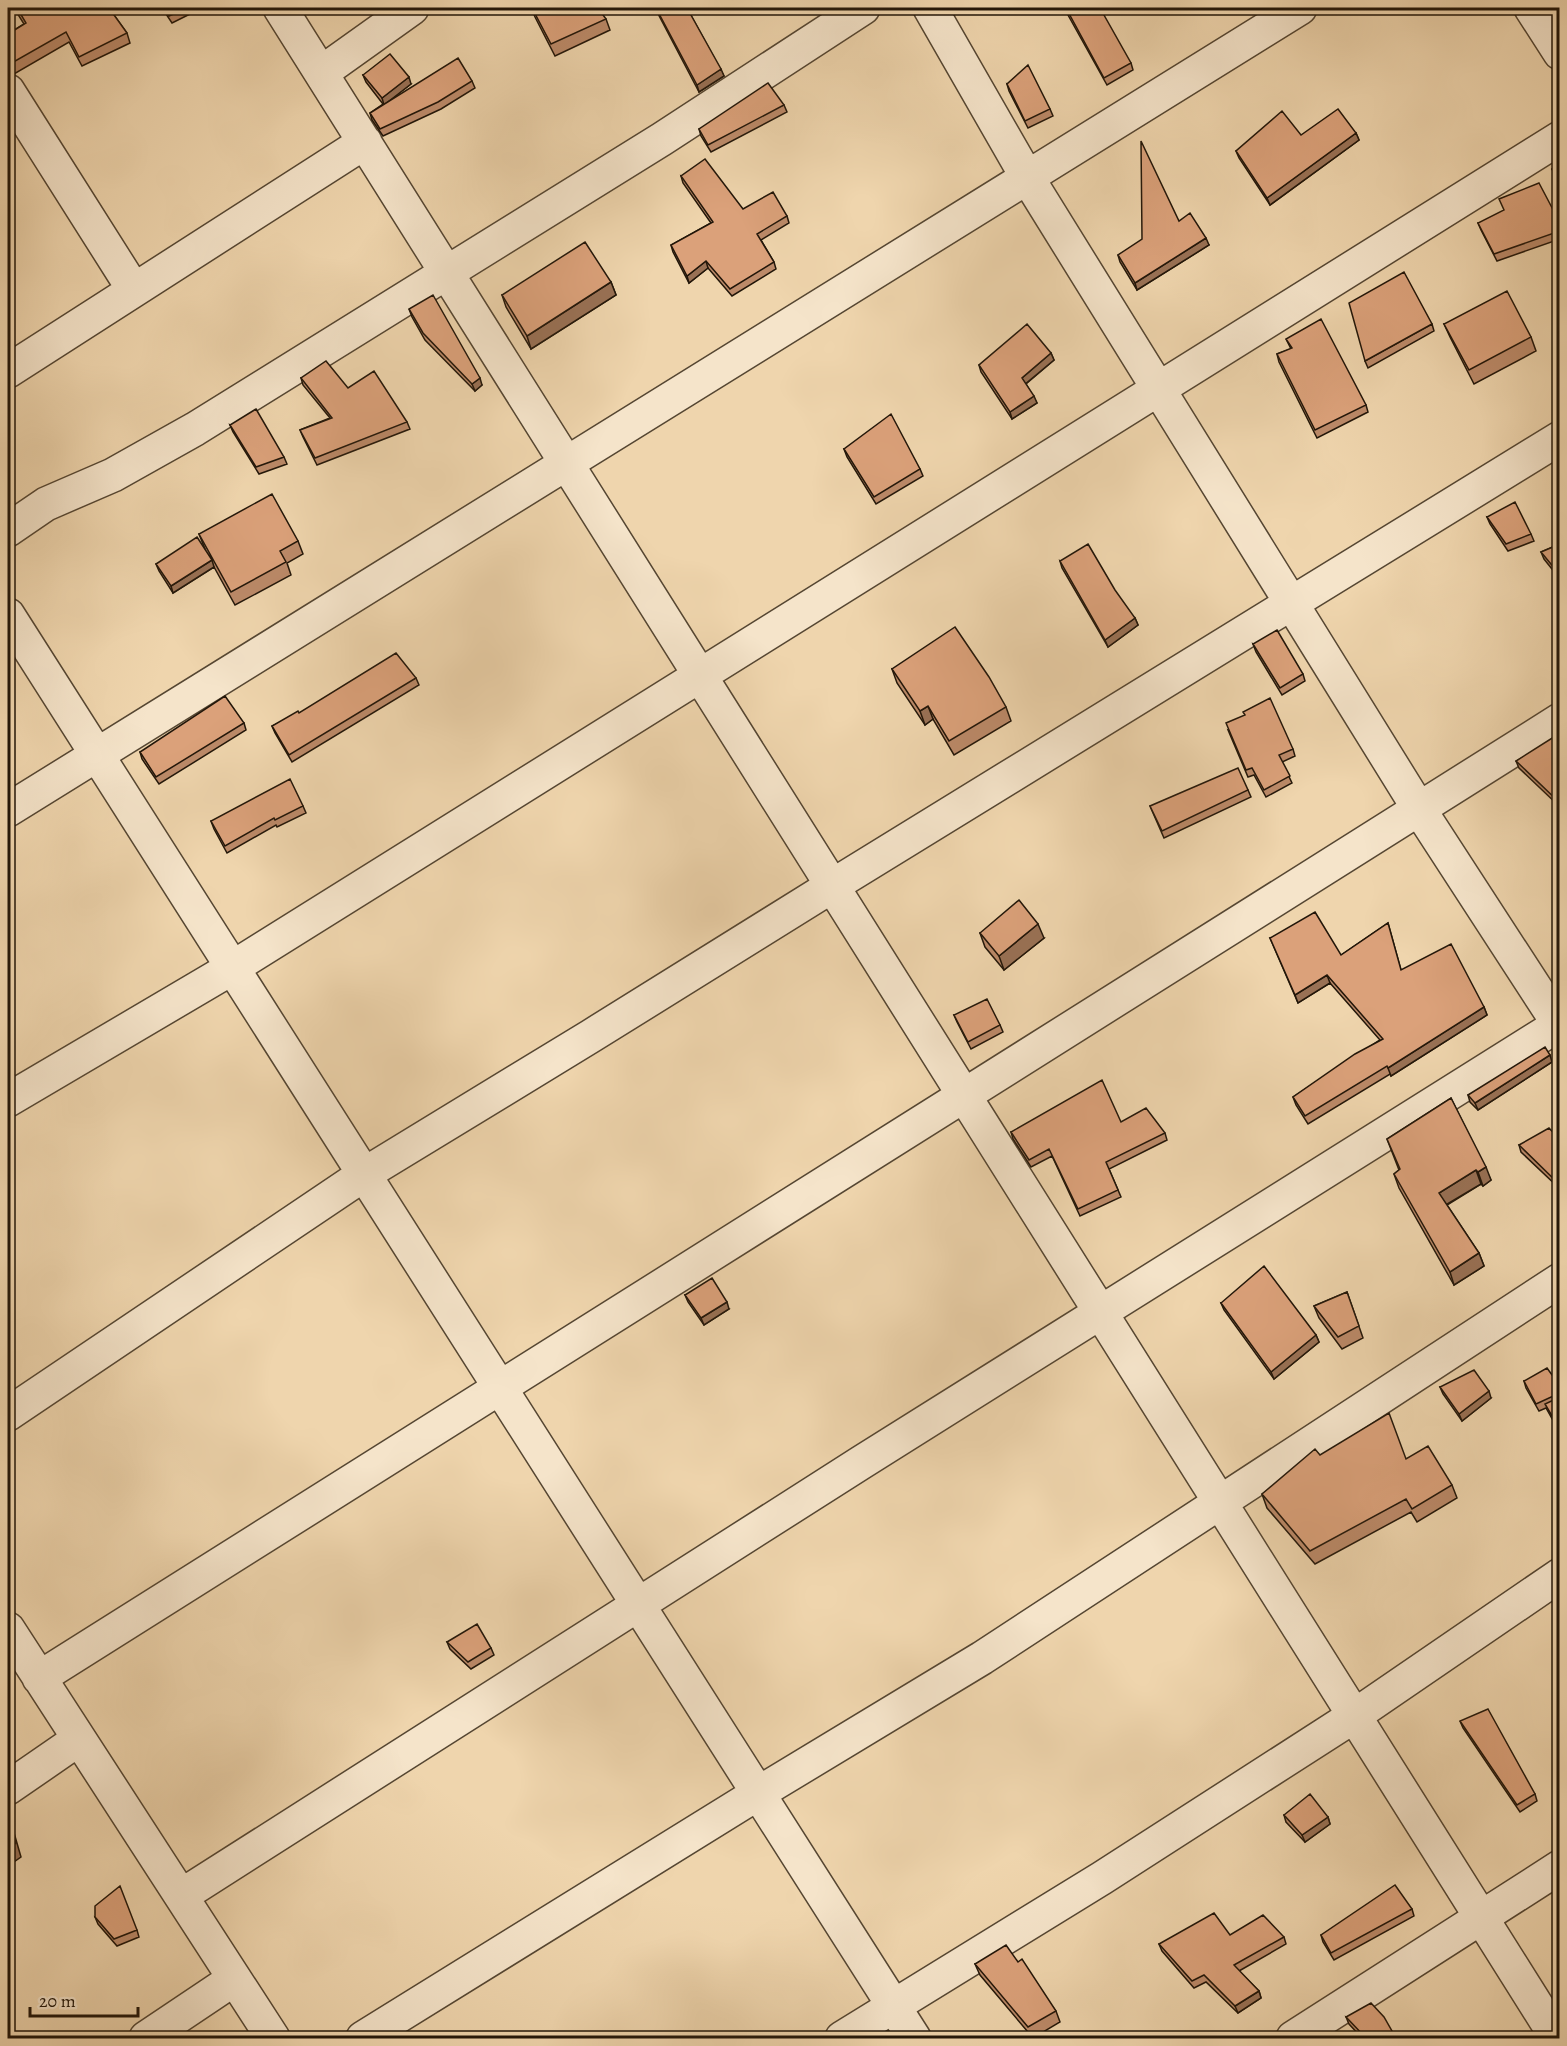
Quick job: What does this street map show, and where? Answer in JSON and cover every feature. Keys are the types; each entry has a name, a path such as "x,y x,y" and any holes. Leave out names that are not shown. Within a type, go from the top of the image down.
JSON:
{"street":[{"path":"280,8 1557,2038"},
{"path":"321,73 412,8"},
{"path":"8,530 46,504 113,475 195,429 662,139 863,8"},
{"path":"181,1896 1559,1025 1419,809 1158,389 1027,177 930,8"},
{"path":"8,810 1300,8"},
{"path":"1531,8 1560,53"},
{"path":"8,91 134,290"},
{"path":"8,1101 232,968 1560,138"},
{"path":"8,370 365,142"},
{"path":"8,1414 363,1174 601,1030 1560,438"},
{"path":"8,615 914,2038"},
{"path":"39,1678 1560,720"},
{"path":"363,2038 757,1794 982,1658 1560,1280"},
{"path":"842,2038 1102,1878 1354,1716 1560,1575"},
{"path":"8,1629 273,2038"},
{"path":"8,1788 79,1739"},
{"path":"1293,2038 1560,1868"},
{"path":"146,2038 234,1979"}],"building":[{"path":"17,8 109,8 127,33 79,57 66,32 8,64 8,34 26,23"},
{"path":"164,8 187,8 169,16"},
{"path":"532,8 598,8 606,19 551,44"},
{"path":"656,8 687,8 721,69 697,85"},
{"path":"1066,8 1100,8 1131,63 1104,78"},
{"path":"390,54 409,77 382,98 363,75"},
{"path":"458,58 472,81 438,102 380,129 370,113"},
{"path":"1028,65 1050,109 1025,121 1007,84"},
{"path":"768,83 784,105 708,145 699,129"},
{"path":"1338,109 1356,133 1267,198 1236,151 1282,111 1301,135"},
{"path":"1141,141 1179,221 1190,213 1206,238 1135,283 1118,255 1142,239"},
{"path":"705,159 743,209 773,192 787,216 757,234 774,262 730,289 706,261 687,276 671,245 713,222 681,176"},
{"path":"1560,165 1560,181 1552,169"},
{"path":"1539,183 1560,223 1560,231 1494,254 1478,223 1504,210 1499,199"},
{"path":"585,242 611,282 527,336 502,295"},
{"path":"1404,272 1432,324 1365,361 1349,303"},
{"path":"1507,291 1531,337 1469,370 1444,324"},
{"path":"433,295 480,378 472,384 423,333 409,309"},
{"path":"1321,319 1366,405 1315,430 1277,354 1292,348 1286,339"},
{"path":"1027,324 1051,353 1022,378 1034,396 1010,412 979,365"},
{"path":"326,361 348,388 374,371 407,422 315,458 300,430 332,418 301,378"},
{"path":"256,409 284,457 256,467 230,425"},
{"path":"891,414 920,469 874,497 844,449"},
{"path":"272,494 298,541 280,551 286,562 231,592 199,534"},
{"path":"1515,502 1531,534 1506,544 1487,517"},
{"path":"197,537 212,560 171,586 156,564"},
{"path":"1088,544 1115,590 1135,618 1105,640 1060,561"},
{"path":"1560,544 1560,575 1541,552"},
{"path":"955,627 1006,707 949,741 928,706 920,711 892,669"},
{"path":"1277,630 1303,674 1280,688 1253,644"},
{"path":"396,653 416,678 289,755 272,726 298,711 299,713"},
{"path":"225,696 244,723 156,777 140,752"},
{"path":"1270,698 1293,749 1279,755 1290,776 1264,790 1252,768 1246,770 1226,723 1245,715 1243,712"},
{"path":"1557,735 1560,737 1560,803 1516,761"},
{"path":"1238,768 1248,790 1162,831 1150,806"},
{"path":"290,779 303,806 275,820 274,818 225,846 211,821"},
{"path":"1019,900 1038,924 999,956 980,933"},
{"path":"1315,912 1341,955 1388,923 1401,970 1451,944 1484,1007 1388,1068 1387,1066 1305,1116 1293,1097 1355,1054 1383,1039 1327,975 1295,995 1270,938"},
{"path":"987,999 1000,1025 968,1042 954,1015"},
{"path":"1545,1047 1550,1055 1475,1103 1468,1095"},
{"path":"1102,1080 1121,1122 1146,1108 1165,1133 1106,1162 1118,1190 1078,1209 1049,1149 1029,1160 1011,1132"},
{"path":"1451,1098 1486,1167 1478,1172 1476,1170 1439,1193 1479,1253 1450,1272 1394,1174 1400,1169 1387,1139"},
{"path":"1549,1128 1560,1140 1560,1185 1519,1145"},
{"path":"1264,1266 1316,1335 1271,1372 1221,1303"},
{"path":"712,1278 727,1302 701,1318 685,1295"},
{"path":"1347,1292 1359,1326 1338,1337 1314,1306"},
{"path":"1547,1368 1560,1386 1560,1393 1536,1404 1524,1381"},
{"path":"1474,1370 1489,1391 1459,1414 1440,1387"},
{"path":"1560,1397 1560,1428 1559,1428 1545,1404"},
{"path":"1389,1413 1406,1459 1428,1446 1452,1485 1412,1509 1406,1499 1310,1551 1262,1494 1315,1449 1320,1455"},
{"path":"477,1624 491,1648 468,1662 447,1642"},
{"path":"1488,1709 1535,1794 1517,1805 1460,1721"},
{"path":"1310,1794 1328,1817 1302,1835 1284,1815"},
{"path":"8,1815 16,1843 8,1849"},
{"path":"1395,1885 1412,1909 1331,1953 1321,1935"},
{"path":"120,1886 137,1930 114,1939 95,1917 95,1906"},
{"path":"1214,1913 1230,1935 1263,1915 1284,1937 1234,1965 1259,1991 1235,2006 1204,1975 1192,1981 1159,1944"},
{"path":"1006,1945 1018,1962 1022,1959 1056,2011 1028,2027 975,1964"},
{"path":"1371,2003 1384,2017 1396,2038 1366,2038 1346,2017"}]}
